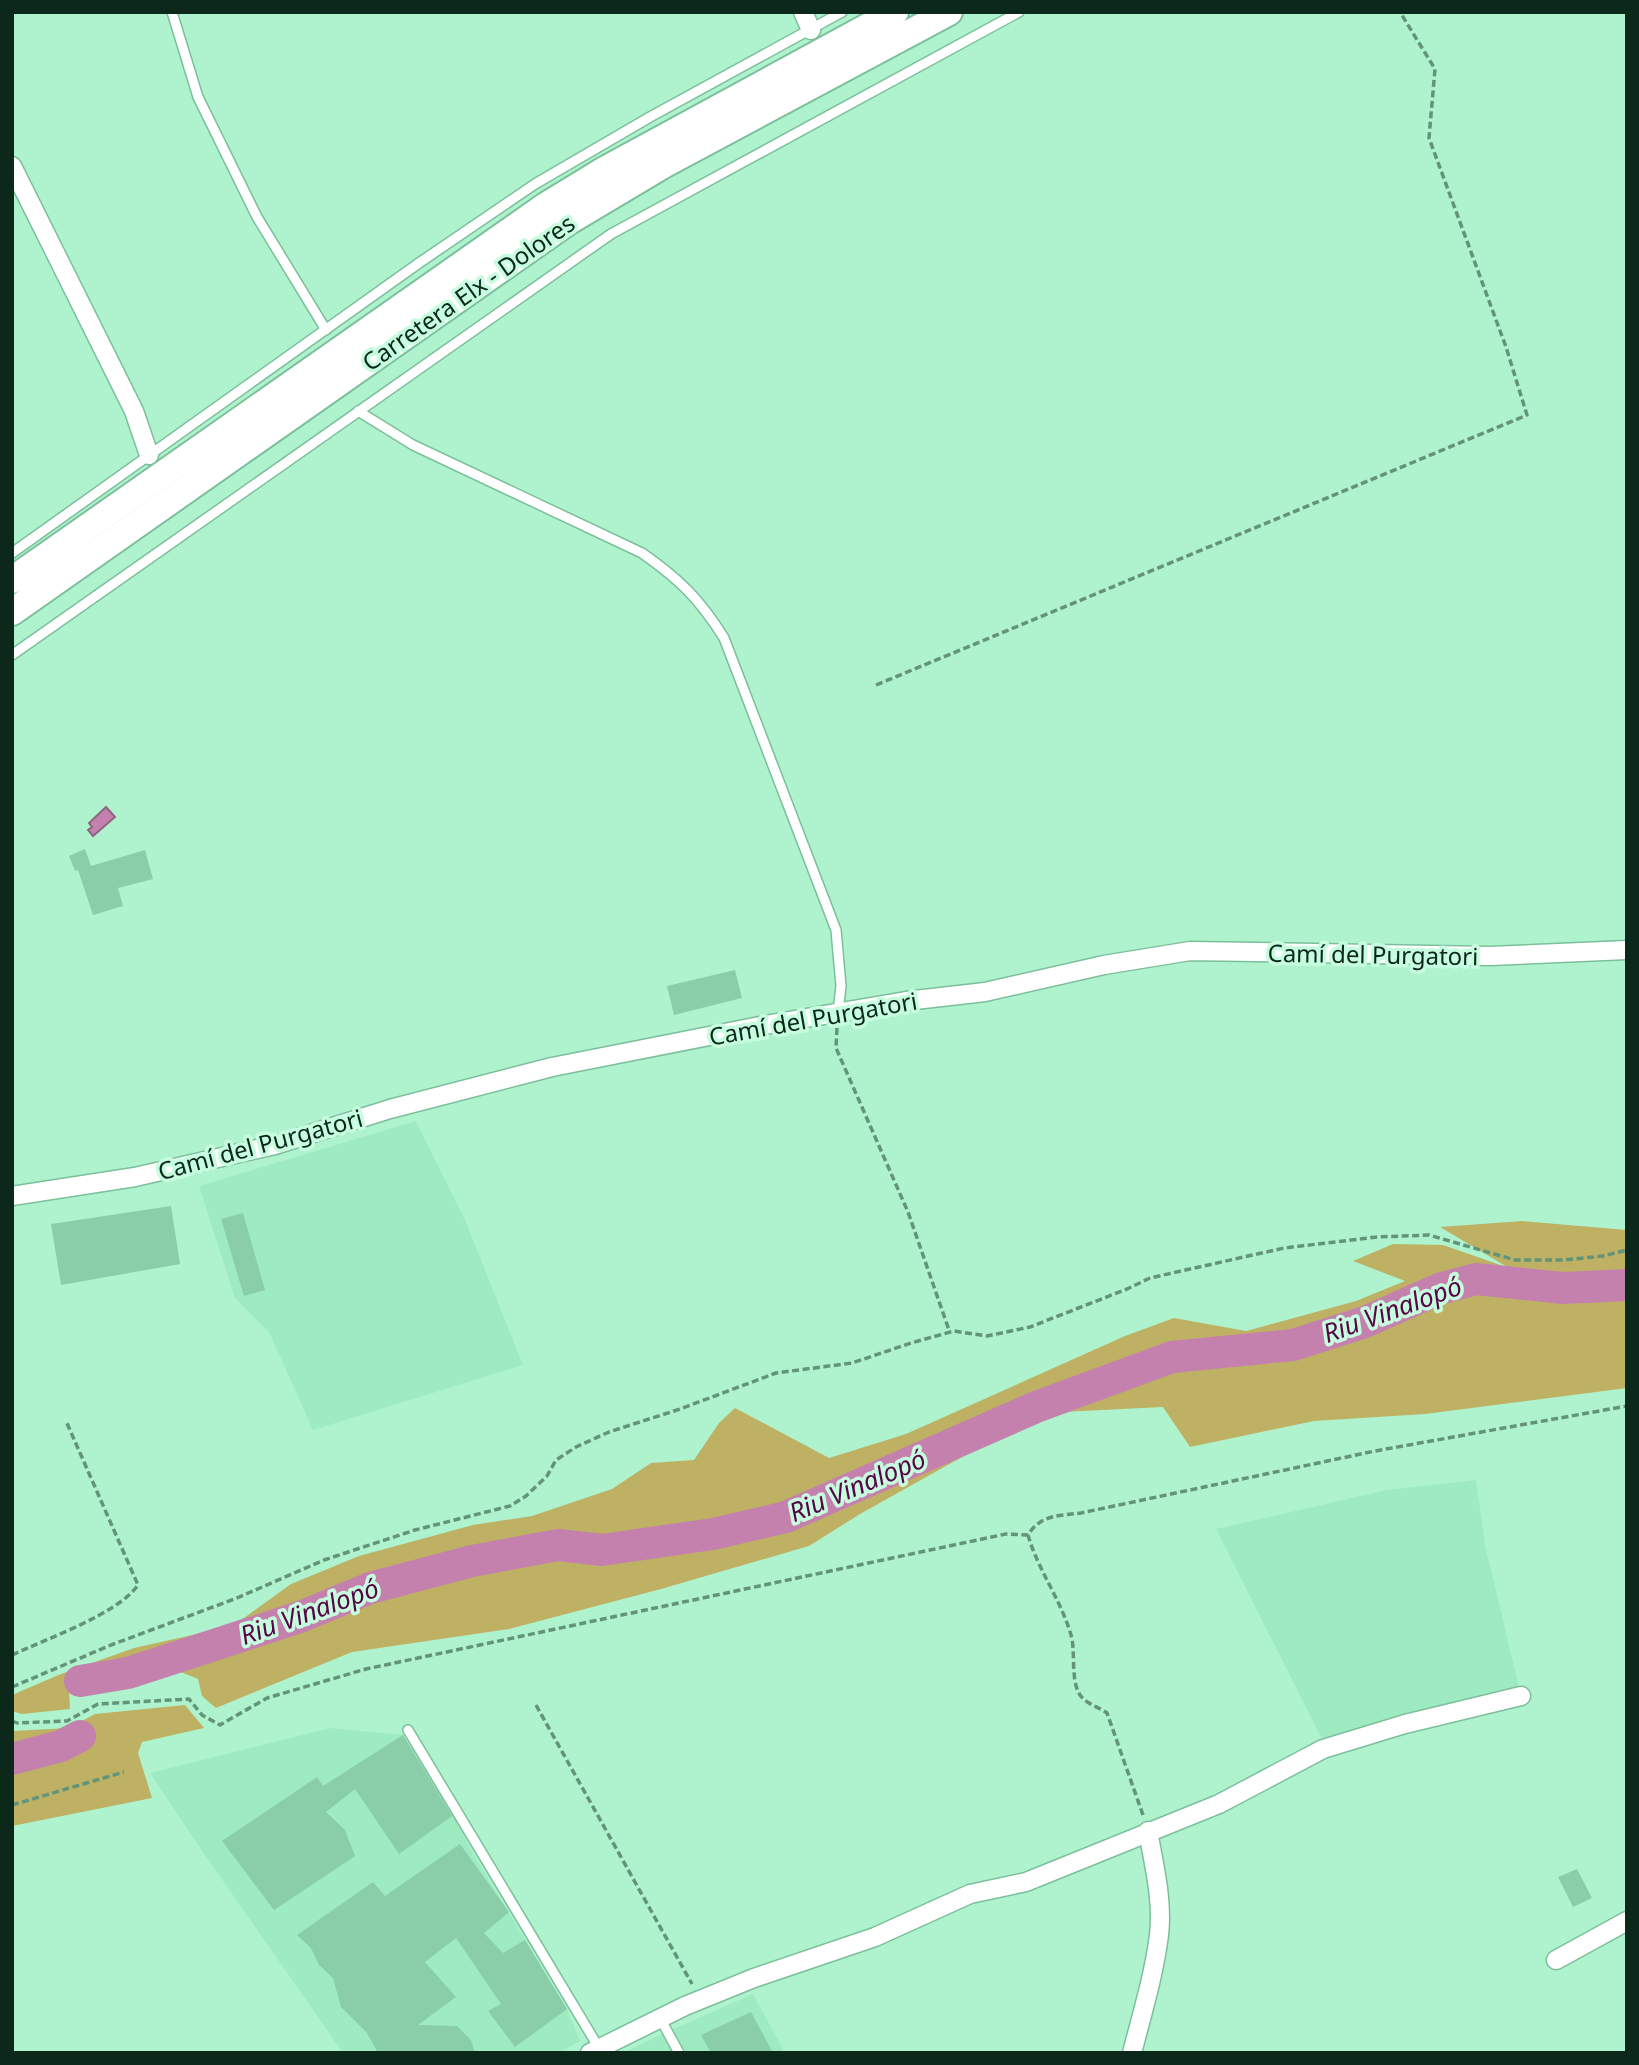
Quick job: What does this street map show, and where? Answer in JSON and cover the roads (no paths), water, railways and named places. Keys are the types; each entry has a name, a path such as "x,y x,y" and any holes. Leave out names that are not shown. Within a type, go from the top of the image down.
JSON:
{"main road":[{"name":"Carretera Elx - Dolores","path":"12,580 547,205 612,165 895,12"},
{"name":"Carretera Elx - Dolores","path":"12,612 569,221 663,165 949,12"}],"street":[{"path":"803,12 811,30"},
{"path":"12,166 134,411 149,455"},
{"name":"Camí del Purgatori","path":"12,1196 135,1177 275,1145 390,1108 552,1067 838,1012 985,992 1104,965 1190,951 1490,956 1627,950"},
{"path":"594,2050 701,1999 754,1978 875,1937 970,1894 1026,1882 1219,1804 1323,1749 1405,1724 1521,1696"},
{"path":"1132,2053 1148,1995 1160,1933 1158,1881 1148,1831"},
{"path":"1556,1960 1627,1921"}],"lane":[{"path":"172,12 198,97 257,217 326,330"},
{"path":"12,553 535,184 650,117 842,12"},
{"path":"12,655 611,234 1019,12"},
{"path":"358,411 413,445 642,553 675,576 704,606 723,638 836,930 841,986 838,1012"},
{"path":"408,1730 594,2050"},
{"path":"660,2018 679,2053"}],"waterway":[{"name":"Riu Vinalopó","path":"80,1681 128,1673 300,1617 370,1588 472,1561 558,1545 602,1550 713,1534 786,1517 1036,1407 1172,1357 1293,1345 1365,1322 1439,1289 1476,1279 1563,1288 1627,1285"},
{"path":"12,1759 61,1746 80,1736"}]}
